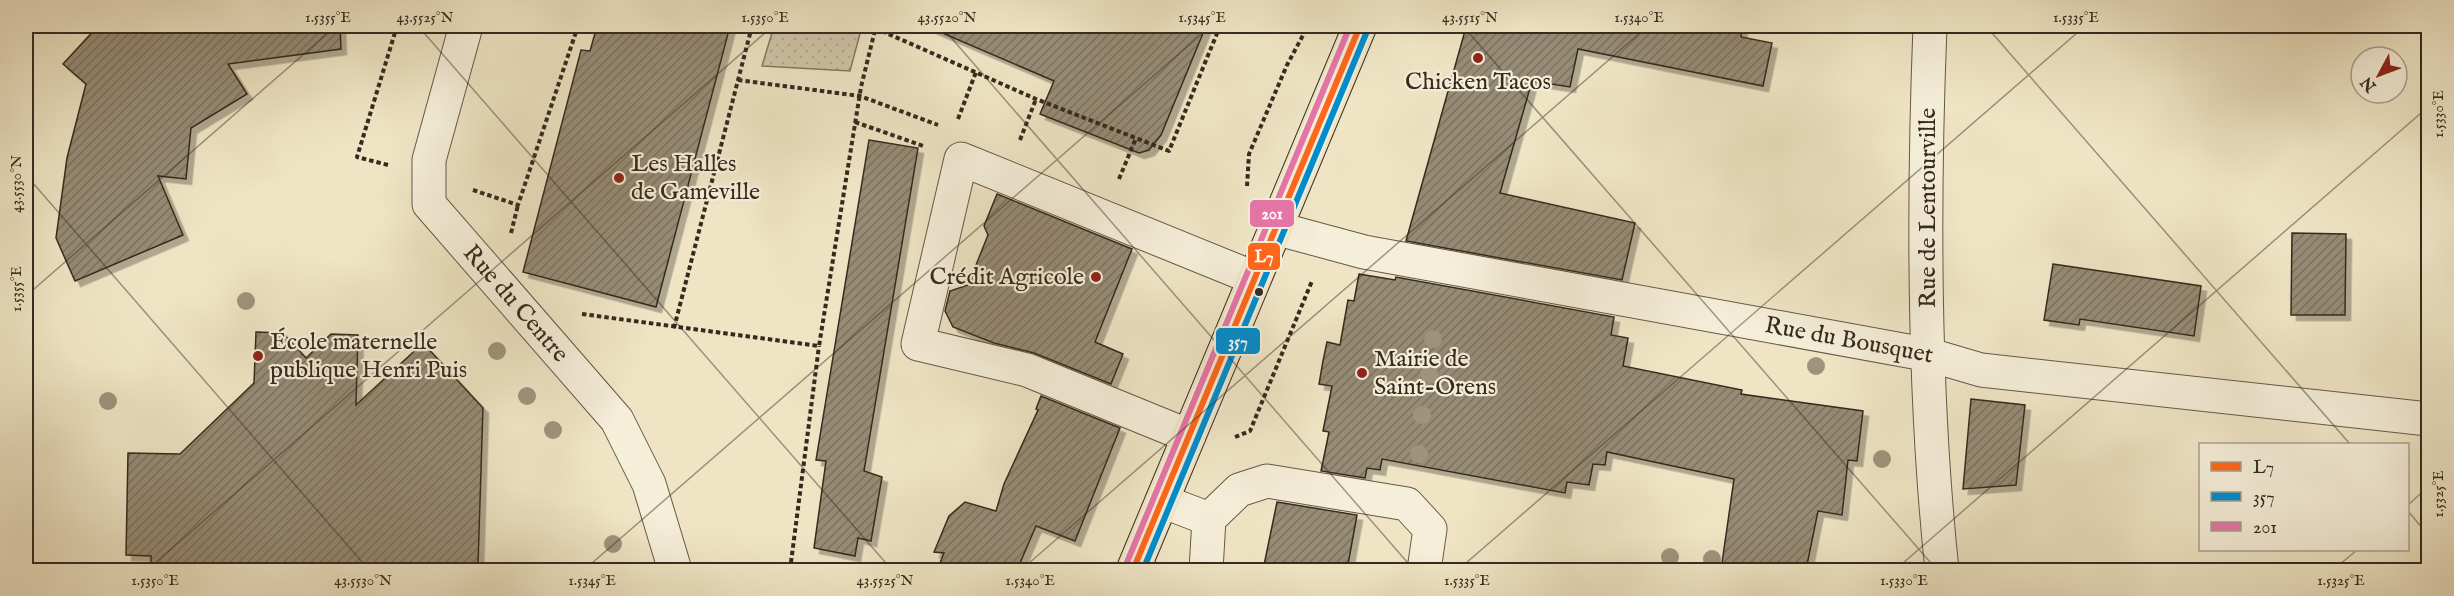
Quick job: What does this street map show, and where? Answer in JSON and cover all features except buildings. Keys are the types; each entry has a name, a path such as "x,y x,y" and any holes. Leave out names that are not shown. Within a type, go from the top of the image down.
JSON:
{"main road":[{"path":"1133,570 1254,278 1287,232 1360,26"}],"street":[{"name":"Rue du Centre","path":"466,26 429,160 429,204 617,420 649,484 673,566"},
{"name":"Rue de Lentourville","path":"1930,26 1926,132 1930,355 1942,570"},
{"path":"1189,436 1027,370 918,344 961,159 1254,278"},
{"name":"Rue du Bousquet","path":"1287,232 1364,252 1930,355 1982,370 2428,419"},
{"path":"1206,570 1209,519 1239,490 1267,481 1407,504 1430,529 1424,570"},
{"path":"1162,501 1209,519"}],"path":[{"path":"674,328 752,26"},
{"path":"673,566 788,570 819,346 855,122 876,27 1036,99 1169,151 1221,26"},
{"path":"957,121 976,72"},
{"path":"1018,143 1036,99"},
{"path":"855,122 961,159"},
{"path":"1118,181 1136,138"},
{"path":"508,244 518,205"},
{"path":"1226,442 1250,431 1318,266 1314,249 1287,232"},
{"path":"576,313 819,346"}],"shaded area":[{"path":"774,26 862,26 850,71 762,66"}],"transit line":[{"name":"201","path":"1125,567 1350,26"},
{"name":"L7","path":"1133,570 1360,26"},
{"name":"357","path":"1143,570 1368,29"}],"place":[{"name":"Chicken Tacos","path":"1478,58"},
{"name":"Les Halles de Gameville","path":"619,178"},
{"name":"Crédit Agricole","path":"1096,277"},
{"name":"École maternelle publique Henri Puis","path":"258,356"},
{"name":"Mairie de Saint-Orens","path":"1362,373"}]}
